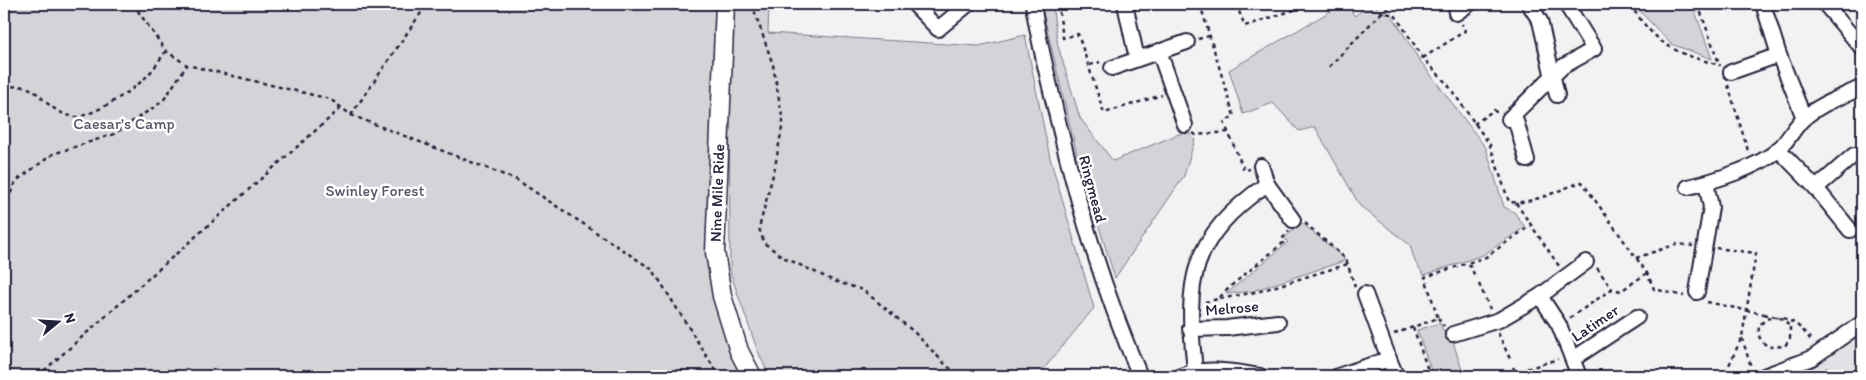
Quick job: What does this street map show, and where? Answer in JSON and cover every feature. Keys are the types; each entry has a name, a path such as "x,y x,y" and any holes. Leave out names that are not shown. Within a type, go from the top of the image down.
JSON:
{"main road":[{"name":"Nine Mile Ride","path":"725,4 715,252 722,296 739,351 752,376"}],"street":[{"path":"920,5 938,29 966,4"},
{"name":"Ringmead","path":"1032,4 1069,166 1087,234 1118,326 1140,376"},
{"path":"1125,4 1137,59"},
{"path":"1456,13 1469,4"},
{"path":"1529,4 1540,21 1557,95"},
{"path":"1527,160 1511,116 1562,67 1594,49 1566,4"},
{"path":"1764,4 1779,55 1804,118"},
{"path":"1825,4 1862,48"},
{"path":"1112,68 1187,42"},
{"path":"1160,51 1185,125"},
{"path":"1725,69 1779,55"},
{"path":"1688,187 1706,183 1752,165 1778,149 1804,118 1824,104 1862,87"},
{"path":"1778,149 1816,188 1850,230"},
{"path":"1816,188 1854,155"},
{"path":"1260,166 1267,184 1295,222"},
{"path":"1696,297 1711,207 1706,183"},
{"name":"Melrose","path":"1195,370 1190,329 1191,295 1198,262 1207,242 1240,203 1267,184"},
{"path":"1453,334 1499,320 1540,296 1586,262"},
{"path":"1365,294 1396,376"},
{"name":"Latimer","path":"1540,296 1559,326 1579,376"},
{"name":"Latimer","path":"1572,357 1637,317"},
{"name":"Melrose","path":"1190,329 1227,328 1278,322"},
{"path":"1764,376 1812,358 1862,323"},
{"path":"1338,376 1389,359"},
{"path":"1181,376 1195,370 1233,372 1260,376"}],"path":[{"path":"133,4 166,51 187,65 330,99 351,115 517,180 653,270 719,376"},
{"path":"351,115 427,4"},
{"path":"752,4 773,65 783,122 775,167 759,228 764,243 783,257 834,281 863,290 914,332 948,367 962,376"},
{"path":"1200,4 1234,116 1224,122 1244,170 1260,166"},
{"path":"1236,4 1245,26 1311,4"},
{"path":"1296,4 1297,8"},
{"path":"1375,4 1382,12 1395,15 1423,58 1448,85 1490,145 1509,202 1516,203 1582,182 1647,274 1654,289 1696,297 1747,311 1764,314 1783,319 1790,327 1790,338 1785,346 1768,347 1761,340 1759,330 1762,322 1768,317 1776,315 1794,322 1815,344"},
{"path":"1329,67 1382,12 1393,4"},
{"path":"1630,4 1641,21 1663,44 1687,57 1725,69"},
{"path":"1423,58 1466,31 1456,13"},
{"path":"4,88 18,85 36,91 59,112 74,116 92,111 130,90 148,76 166,51"},
{"path":"4,208 16,181 53,154 114,134 162,101 187,65"},
{"path":"38,376 341,108"},
{"path":"1474,124 1494,110 1502,119 1511,116"},
{"path":"1185,125 1196,135 1228,132"},
{"path":"1516,203 1566,276"},
{"path":"1218,299 1283,243 1282,239 1295,222 1346,258 1356,292 1365,294"},
{"path":"1381,339 1438,318 1425,277 1486,258 1531,225"},
{"path":"1636,258 1678,244 1756,253 1742,337 1724,376"},
{"path":"1586,262 1590,259 1612,289 1621,291 1647,274"},
{"path":"1468,263 1476,278"},
{"path":"1202,302 1260,291 1348,264"},
{"path":"1559,326 1612,289"},
{"path":"1413,327 1430,376"},
{"path":"1742,337 1752,367"},
{"path":"1504,376 1572,357"},
{"path":"1513,367 1516,373"},
{"path":"1826,368 1831,376"}],"shaded area":[{"path":"1862,331 1862,376 1783,376 1857,337"}],"green space":[{"name":"Swinley Forest","path":"4,4 716,4 710,147 709,274 724,330 746,376 4,376"},
{"path":"729,4 769,4 768,33 979,46 1025,35 1050,158 1094,308 1038,376 769,376 757,349 730,272"},
{"path":"1041,4 1052,4 1058,46 1080,118 1113,161 1186,131 1195,139 1184,176 1115,278 1078,159"},
{"path":"1346,4 1355,16 1366,7 1392,15 1418,58 1486,148 1504,207 1514,212 1525,227 1483,255 1424,275 1415,262 1410,245 1360,206 1315,127 1299,131 1273,103 1243,114 1229,70"},
{"path":"1633,4 1697,4 1696,14 1712,59 1671,44"},
{"path":"1302,223 1344,258 1344,261 1253,291 1226,294 1288,242 1284,238"},
{"path":"1440,323 1449,342 1453,342 1464,376 1433,376 1417,330"}],"park label":[{"name":"Caesar's Camp","path":"124,123"}]}
